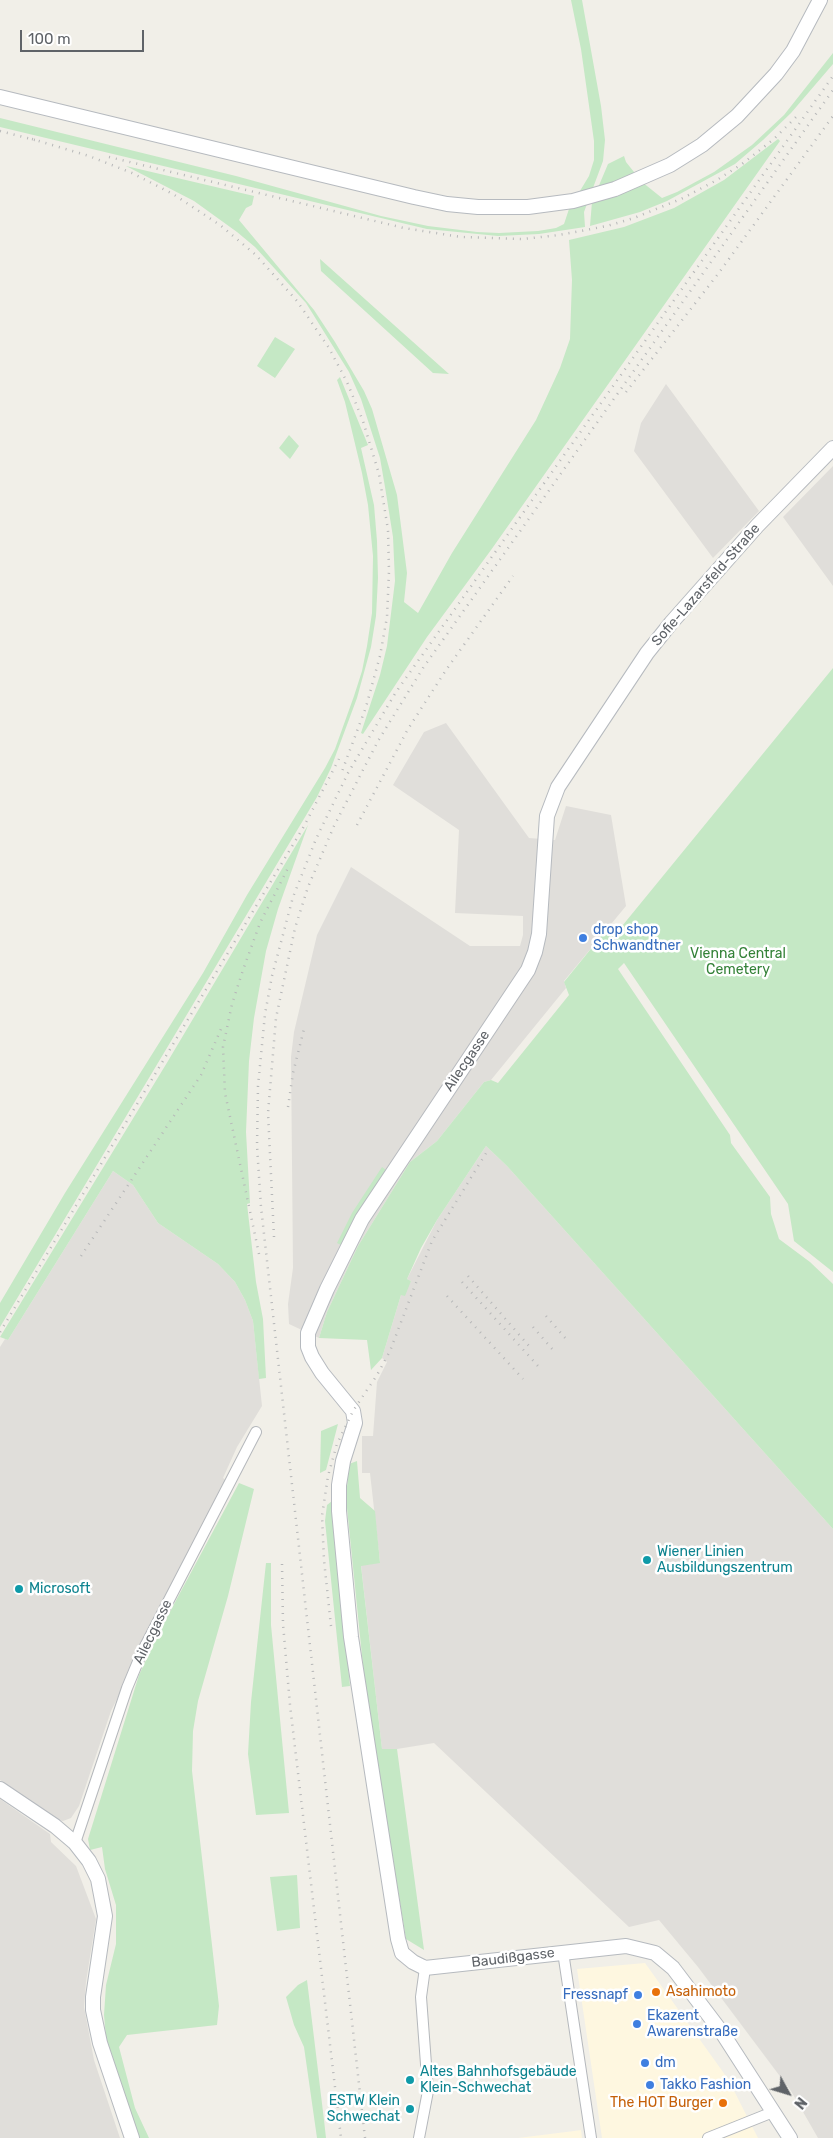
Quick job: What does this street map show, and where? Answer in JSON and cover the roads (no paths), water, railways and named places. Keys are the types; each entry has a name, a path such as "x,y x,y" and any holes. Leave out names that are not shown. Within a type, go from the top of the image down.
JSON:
{"street":[{"path":"0,97 447,204 504,209 550,205 594,196 634,182 670,165 713,136 744,110 776,74 793,51 820,0"},
{"name":"Sofie-Lazarsfeld-Straße","path":"575,758 647,653 676,616 745,539 833,448"},
{"name":"Ailecgasse","path":"419,1965 402,1953 398,1939 351,1637 339,1511 339,1485 343,1461 355,1423 353,1411 322,1373 312,1357 308,1347 308,1333 327,1289 362,1219 528,970 536,952 539,934 547,816 558,787 575,758"},
{"name":"Ailecgasse","path":"75,1843 127,1688 142,1652 256,1432"},
{"path":"0,1789 75,1843 89,1861 102,1890 105,1908 104,1929 95,1984 93,2010 98,2038 132,2138"},
{"path":"564,1952 626,1946 655,1953 673,1968 723,2034 790,2138"},
{"name":"Baudißgasse","path":"419,1965 564,1952 591,2138"},
{"path":"419,1965 428,2091 419,2138"},
{"path":"708,2138 773,2112"}],"railway":[{"path":"365,2138 261,1207 257,1146 258,1086 265,1014 272,976 293,897 316,839 348,773 396,692 833,76"},
{"path":"274,1237 268,1113 276,1018 295,928 308,887 334,826 378,741 423,668 833,90"},
{"path":"109,157 404,228 461,237 523,239 559,235 607,226 634,218 681,199 742,164 774,139 800,113"},
{"path":"626,392 718,274 833,116"},
{"path":"0,131 39,141"},
{"path":"32,139 89,156 132,173 173,194 220,225 256,255 297,301 329,348 347,382 363,421 379,474 388,530 389,571 387,617 380,656 366,707 341,774"},
{"path":"357,825 408,729 446,670 513,576"},
{"path":"0,1332 303,828 339,759"},
{"path":"259,1254 225,1093 223,1047 232,1004 260,923 289,866"},
{"path":"288,1107 293,1073 305,1025"},
{"path":"81,1256 201,1075 221,1029"},
{"path":"331,1626 324,1560 322,1516 328,1476 337,1444 353,1411 377,1375 390,1351 432,1241 488,1150"},
{"path":"468,1276 529,1346"},
{"path":"462,1282 538,1366"},
{"path":"447,1296 523,1379"},
{"path":"546,1316 567,1340"},
{"path":"533,1327 554,1351"},
{"path":"282,1564 283,1624 290,1705 341,2138"}],"place":[{"name":"drop shop Schwandtner","path":"583,938"},
{"name":"Wiener Linien Ausbildungszentrum","path":"647,1560"},
{"name":"Microsoft","path":"19,1589"},
{"name":"Asahimoto","path":"656,1992"},
{"name":"Fressnapf","path":"638,1995"},
{"name":"Ekazent Awarenstraße","path":"637,2024"},
{"name":"dm","path":"645,2063"},
{"name":"Altes Bahnhofsgebäude Klein-Schwechat","path":"410,2080"},
{"name":"Takko Fashion","path":"650,2085"},
{"name":"The HOT Burger","path":"723,2103"},
{"name":"ESTW Klein Schwechat","path":"410,2109"}],"park label":[{"name":"Vienna Central Cemetery","path":"738,962"}]}
